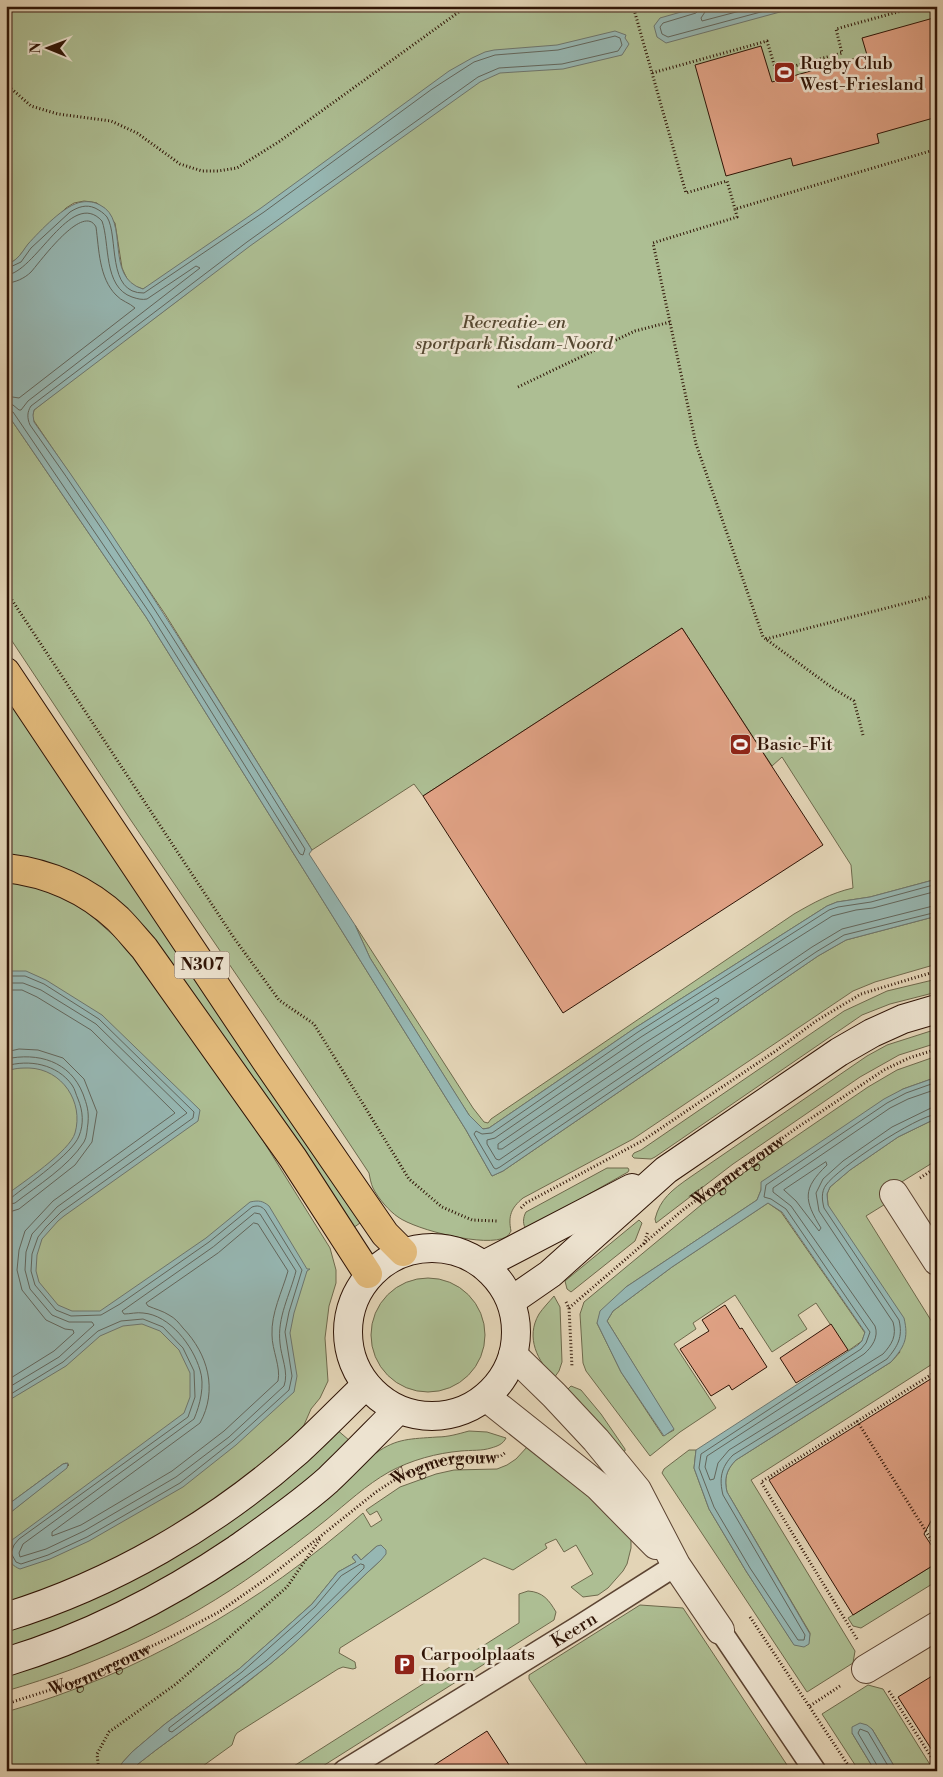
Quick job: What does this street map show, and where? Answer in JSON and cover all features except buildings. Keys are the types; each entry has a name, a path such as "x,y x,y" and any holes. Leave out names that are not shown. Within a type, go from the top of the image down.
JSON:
{"highway":[{"name":"N307","path":"6,672 271,1069 385,1234 403,1252"},
{"name":"N307","path":"6,868 52,878 78,890 117,918 144,948 293,1158 368,1274"}],"street":[{"path":"484,1265 666,1170 839,1052 872,1033 903,1019 937,1009"},
{"path":"511,1301 550,1274 666,1170"},
{"path":"894,1194 937,1261"},
{"path":"428,1248 452,1250 484,1265 504,1288 511,1301 515,1319 516,1337 513,1355 501,1381 486,1397 468,1409 440,1416 418,1416 398,1410 380,1399 366,1385 356,1370 350,1353 347,1321 351,1303 368,1274 387,1260 403,1252 428,1248"},
{"path":"513,1355 596,1440 637,1490 676,1565 720,1630"},
{"path":"6,1617 97,1582 177,1541 241,1497 297,1451 366,1385"},
{"path":"486,1397 598,1486 676,1565"},
{"path":"6,1662 54,1646 96,1628 168,1592 216,1564 263,1531 328,1480 398,1410"},
{"path":"870,1667 937,1626"}],"lane":[{"name":"Keern","path":"344,1771 573,1631 676,1565"},
{"path":"720,1630 815,1771"}],"path":[{"path":"6,84 31,106 58,114 111,120 137,133 180,164 202,171 237,168 280,141 467,6"},
{"path":"633,6 686,193 727,181 737,217 653,243 696,444 763,636 834,689 854,701 863,735"},
{"path":"652,73 767,41 776,71 842,52 836,29 920,6"},
{"path":"735,209 937,149"},
{"path":"518,387 635,331 670,322"},
{"path":"6,591 234,938 280,1000 314,1024 409,1179 442,1207 472,1220 499,1221"},
{"path":"766,639 937,595"},
{"path":"607,1160 642,1141 778,1050 816,1021 861,994 937,971"},
{"name":"Wogmergouw","path":"554,1395 572,1372 569,1308 684,1210 798,1127 884,1070 909,1058 937,1050"},
{"path":"937,1370 761,1482 870,1667 937,1766"},
{"path":"857,1421 937,1549"},
{"name":"Wogmergouw","path":"6,1704 81,1680 219,1612 272,1575 376,1492 402,1475 434,1462 453,1458 501,1456 514,1447 528,1430"},
{"path":"99,1771 97,1754 109,1732 176,1684 287,1587 322,1536"},
{"path":"810,1706 870,1667"}],"green space":[{"name":"Recreatie- en sportpark Risdam-Noord","path":"6,6 937,6 937,879 870,897 837,902 827,906 635,1028 489,1128 483,1129 469,1115 370,958 355,925 473,1108 484,1122 488,1123 491,1119 794,914 815,902 853,888 851,865 782,757 772,766 682,628 423,796 414,784 312,850 165,614 32,418 34,410 59,390 57,386 136,332 189,292 147,287 143,289 133,286 128,281 122,268 115,223 97,203 92,202 74,203 66,208 28,245 17,259 6,265"},
{"path":"6,412 146,617 466,1130 492,1176 503,1171 818,956 846,940 937,916 937,964 875,982 853,991 633,1139 523,1198 511,1213 511,1231 506,1237 497,1240 468,1239 435,1232 398,1217 387,1208 378,1196 372,1186 369,1173 6,632"},
{"path":"6,696 363,1221 350,1230 78,875 43,862 6,854"},
{"path":"6,880 27,884 78,904 130,950 224,1078 330,1248 336,1270 336,1283 329,1306 325,1338 328,1381 320,1398 311,1409 304,1425 287,1444 201,1512 113,1562 6,1607 6,1516 69,1465 63,1464 6,1506"},
{"path":"937,979 937,992 890,1004 862,1015 655,1157 651,1159 634,1158 632,1156 844,1011 887,991"},
{"path":"937,1029 937,1043 899,1055 860,1077 733,1164 656,1223 657,1212 663,1200 689,1178 867,1056 887,1045"},
{"path":"937,1056 937,1077 903,1089 762,1182 757,1200 626,1287 597,1323 621,1372 663,1436 674,1430 607,1321 613,1311 672,1267 768,1203 781,1212 865,1333 862,1341 848,1351 816,1303 798,1315 807,1329 772,1352 735,1295 693,1323 696,1329 674,1344 716,1408 680,1432 650,1456 586,1371 583,1363 580,1314 584,1302 701,1205 757,1163 868,1087 897,1070"},
{"path":"937,1118 937,1160 900,1183 887,1203 866,1216 937,1330 937,1361 751,1480 855,1651 853,1663 807,1692 662,1473 664,1469 689,1450 696,1450 694,1468 709,1509 746,1571 793,1643 795,1645 809,1641 810,1633 727,1492 727,1475 730,1467 736,1460 891,1362 900,1352 828,1205 827,1194 830,1187 850,1170 898,1137"},
{"path":"607,1168 628,1168 629,1170 527,1229 525,1228 524,1216 526,1212"},
{"path":"639,1220 642,1223 635,1241 571,1292 567,1289 565,1281"},
{"path":"428,1278 450,1282 468,1295 481,1313 485,1335 481,1357 468,1375 450,1388 428,1392 406,1388 388,1375 375,1357 371,1335 375,1313 388,1295 406,1282"},
{"path":"554,1296 560,1307 562,1362 554,1378 543,1364 535,1349 533,1332 539,1314"},
{"path":"571,1386 581,1390 601,1414 625,1451 622,1452 566,1391"},
{"path":"335,1428 350,1441 298,1490 198,1563 94,1617 6,1649 6,1627"},
{"path":"469,1431 487,1432 506,1438 500,1444 488,1449 433,1455 397,1468 364,1488 310,1533 260,1570 200,1609 137,1642 105,1656 40,1681 6,1691 6,1671 49,1658 373,1450 376,1453 391,1444 405,1440 453,1435"},
{"path":"528,1446 609,1510 631,1532 631,1548 627,1564 608,1588 598,1595 583,1597 571,1587 593,1574 576,1545 564,1552 556,1539 545,1544 547,1548 513,1570 484,1558 340,1648 339,1653 355,1662 356,1668 343,1667 338,1669 237,1733 232,1745 196,1771 132,1771 156,1750 284,1653 381,1560 377,1546 361,1560 356,1554 352,1557 356,1562 338,1572 312,1604 239,1669 165,1724 132,1752 122,1763 118,1771 6,1771 6,1712 103,1678 196,1632 240,1606 282,1577 324,1546 363,1513 371,1527 382,1520 377,1511 370,1515 366,1510 400,1487 436,1474 454,1470 497,1469 516,1459"},
{"path":"937,1563 937,1581 861,1628 853,1626 848,1618"},
{"path":"528,1591 538,1593 548,1600 556,1612 554,1620 315,1771 286,1771 519,1623 519,1594"},
{"path":"640,1605 683,1608 791,1771 591,1771 529,1679 529,1675"},
{"path":"868,1685 883,1689 934,1771 897,1771 872,1729 852,1733 875,1771 859,1771 822,1714"}],"water":[{"path":"702,6 802,6 666,43 657,37 654,26 660,18"},
{"path":"615,31 626,35 625,38 629,44 622,55 563,69 500,73 480,82 250,246 34,410 33,415 34,422 107,527 211,688 312,850 309,854 355,925 370,958 469,1115 483,1129 489,1128 635,1028 827,906 837,902 870,897 937,879 937,916 846,940 818,956 503,1171 492,1176 466,1130 146,617 6,412 6,265 14,261 39,232 61,213 75,204 91,202 100,205 109,212 117,235 120,261 124,273 131,283 143,289 261,208 449,71 472,58 494,50 557,45"},
{"path":"26,971 46,980 102,1015 200,1110 198,1121 64,1216 42,1239 37,1255 36,1271 39,1282 58,1305 72,1311 100,1311 206,1238 253,1201 261,1201 269,1206 307,1269 310,1269 307,1271 290,1333 297,1376 294,1392 236,1445 183,1487 89,1541 50,1559 20,1569 12,1564 8,1557 8,1548 12,1540 184,1413 190,1397 190,1373 179,1350 160,1331 142,1324 123,1326 100,1336 66,1366 6,1402 6,1195 45,1166 64,1149 75,1133 77,1121 73,1099 68,1089 51,1074 29,1068 14,1069 6,1072 6,972"},
{"path":"937,1077 937,1118 898,1137 850,1170 830,1187 827,1194 828,1205 904,1318 906,1337 902,1347 891,1362 736,1460 730,1467 727,1475 727,1492 810,1634 809,1644 804,1647 794,1645 709,1509 694,1468 696,1450 858,1345 862,1341 865,1332 782,1212 768,1203 672,1267 613,1311 607,1321 674,1429 664,1436 621,1372 597,1323 600,1311 626,1287 757,1200 761,1190 761,1182 884,1099 903,1089"},
{"path":"68,1463 67,1468 6,1516 6,1506 63,1464"},
{"path":"381,1545 386,1550 386,1554 381,1560 284,1653 156,1750 132,1771 118,1771 122,1763 132,1752 165,1724 239,1669 312,1604 338,1572 356,1562 352,1557 356,1554 361,1560 377,1546"},
{"path":"860,1723 872,1729 897,1771 875,1771 852,1733 852,1727"}],"place":[{"name":"Rugby Club West-Friesland","path":"784,73"},
{"name":"Basic-Fit","path":"741,744"},
{"name":"Carpoolplaats Hoorn","path":"405,1664"}]}
